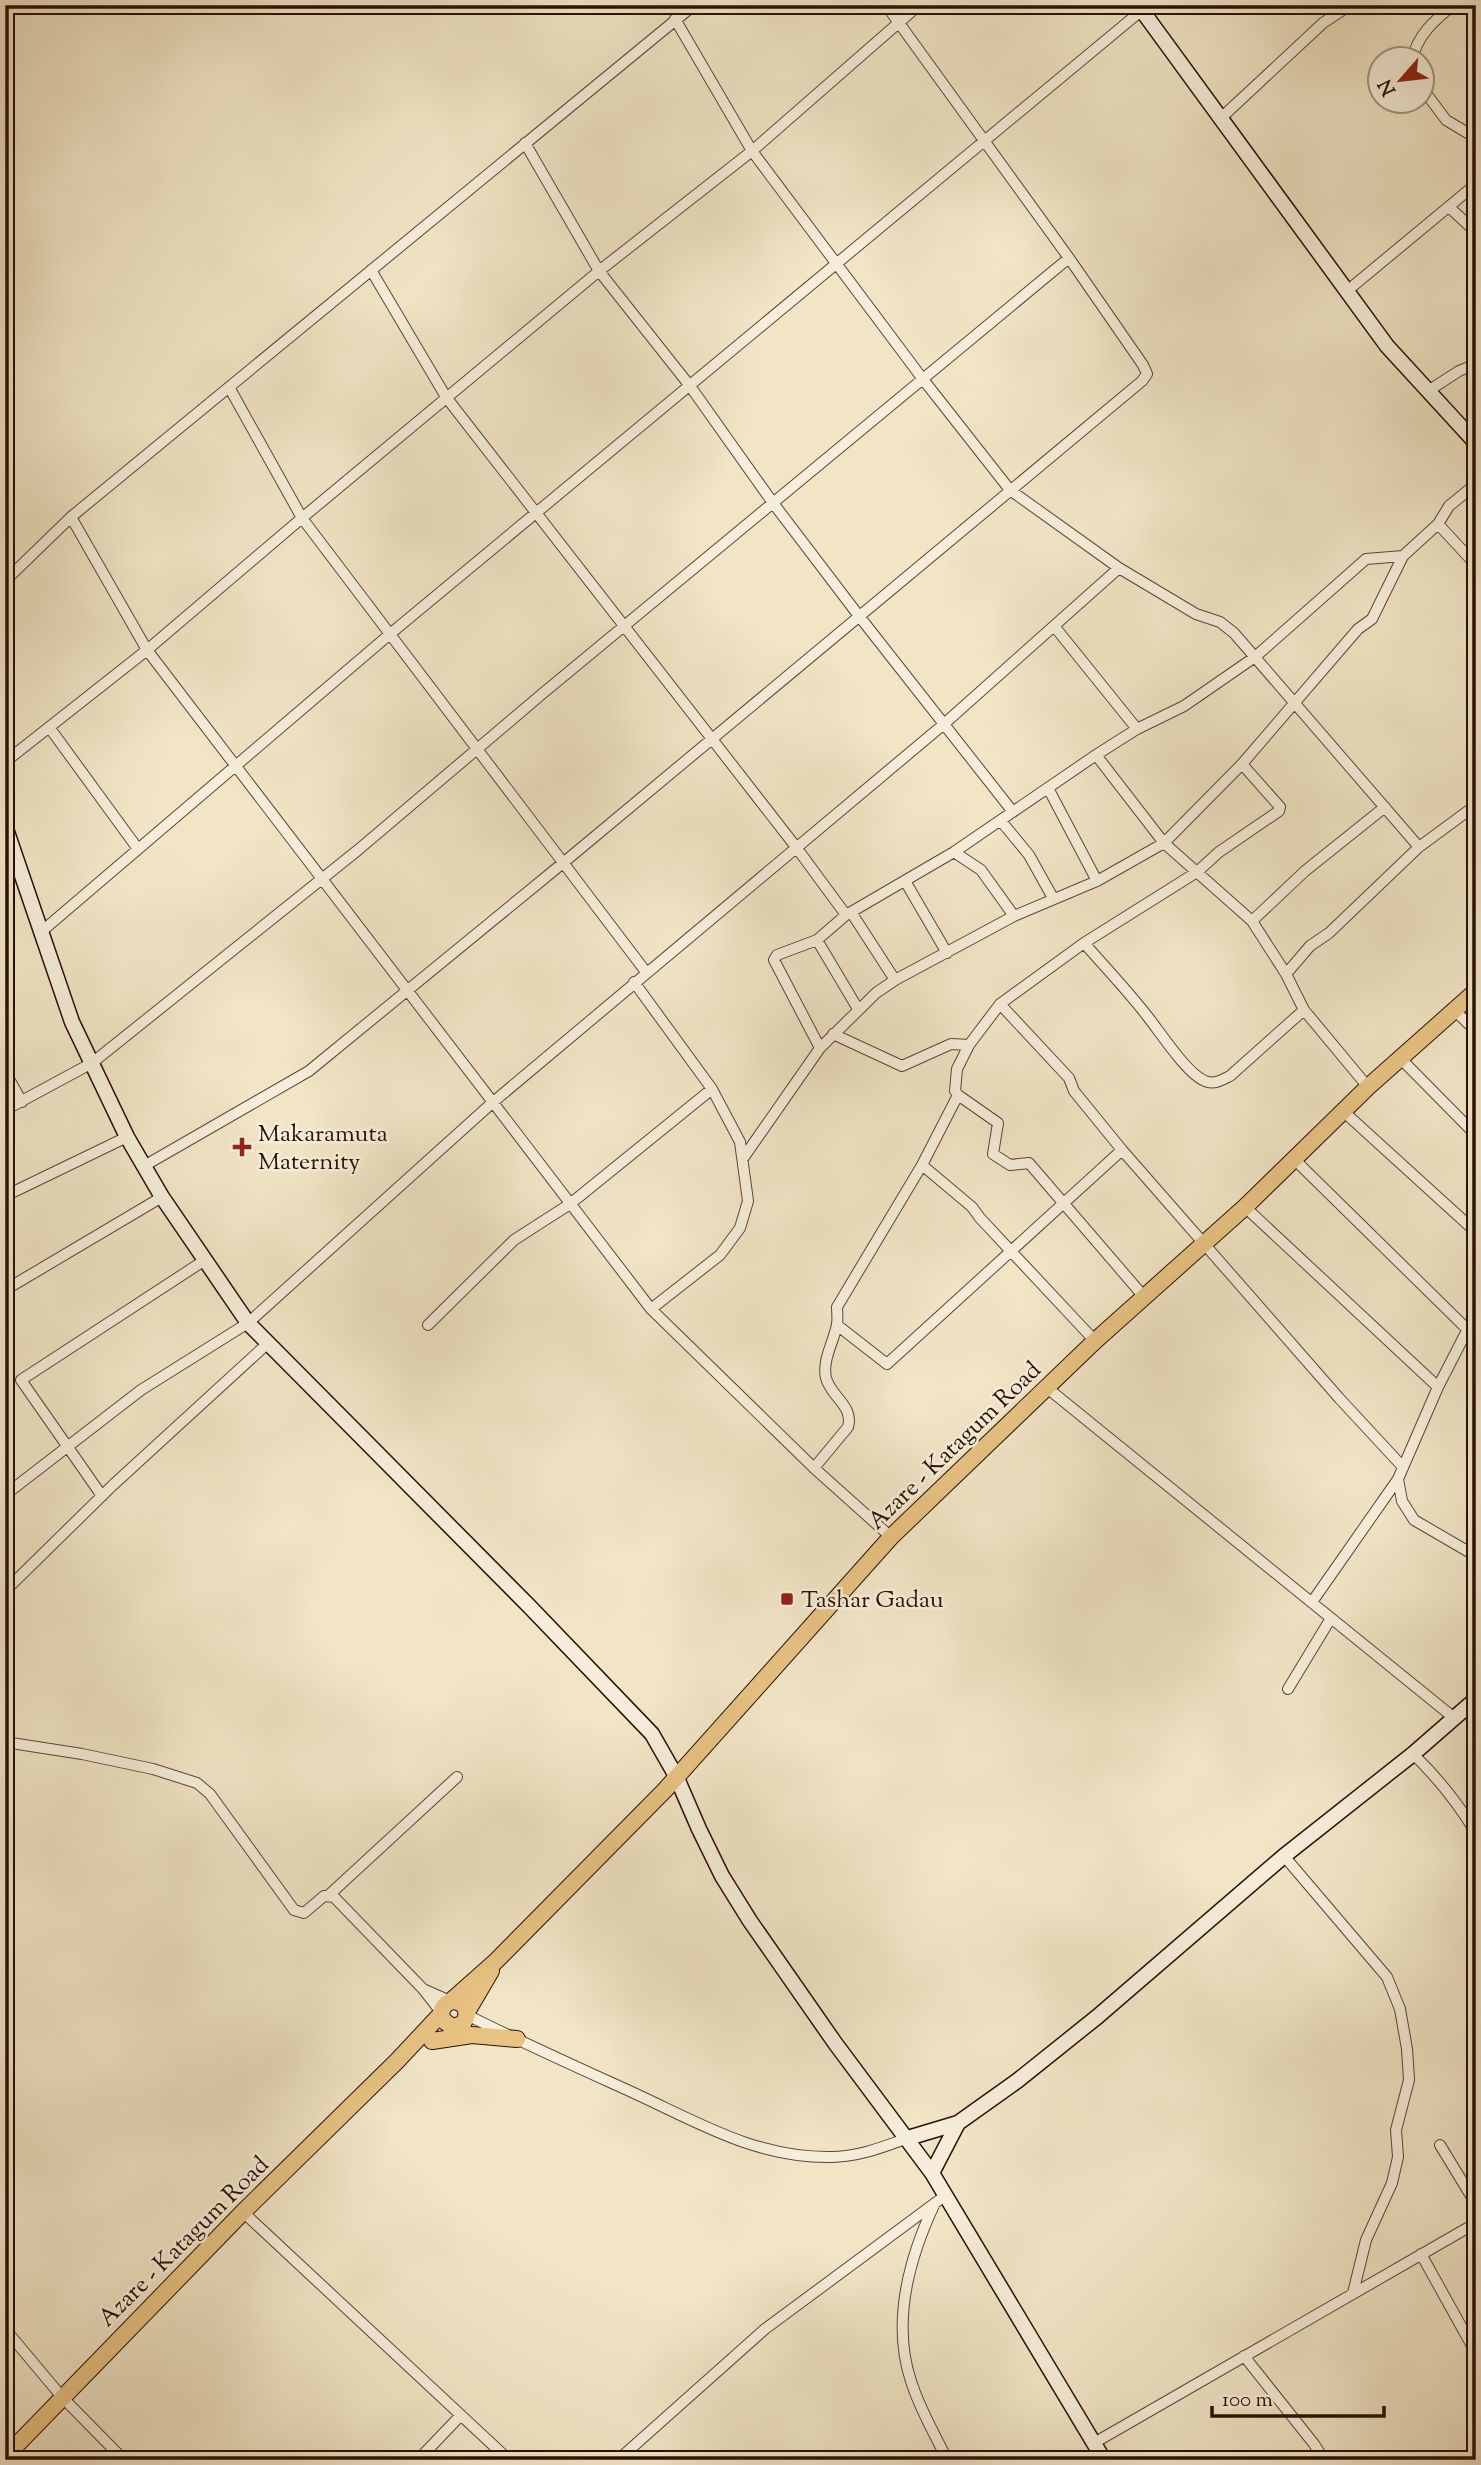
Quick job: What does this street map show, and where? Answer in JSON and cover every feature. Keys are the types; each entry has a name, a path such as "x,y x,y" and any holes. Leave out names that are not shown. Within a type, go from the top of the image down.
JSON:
{"main road":[{"name":"Azare - Katagum Road","path":"5,2457 243,2212 397,2061 446,2007 495,1962 677,1776 891,1537 1095,1341 1245,1207 1368,1087 1476,991"},
{"name":"Azare - Katagum Road","path":"397,2061 453,2027 463,2024 495,1962"},
{"path":"453,2027 447,2025 446,2007 461,2003 467,2013"},
{"path":"432,2041 471,2035 517,2039"}],"street":[{"path":"5,581 71,517 694,5"},
{"path":"144,1166 309,1070 712,740 1142,381 1147,374 1069,258 886,5"},
{"path":"5,762 147,650 302,517 599,271 752,151 919,5"},
{"path":"1221,118 1323,23 1350,5"},
{"path":"1416,46 1440,9 1453,5"},
{"path":"41,932 390,634 984,141 1139,8 1387,346 1476,443"},
{"path":"675,19 752,151 922,378 1010,490 1119,569 1196,614 1220,622 1234,633 1419,847"},
{"path":"1436,107 1446,120 1476,138"},
{"path":"525,143 599,271 690,386 773,503 859,616 1013,812"},
{"path":"1347,291 1476,184"},
{"path":"1450,208 1476,232"},
{"path":"5,1110 92,1063 322,879 1069,258"},
{"path":"371,270 446,397 849,913 895,980"},
{"path":"1428,391 1459,371 1476,364"},
{"path":"229,387 302,517 646,972"},
{"path":"744,1157 820,1048 858,1009 895,980 1014,916 1097,881 1164,843 1242,764 1358,629 1372,619 1403,556 1438,524 1449,506 1476,484"},
{"path":"71,517 147,650 651,1309 814,1468 891,1537"},
{"path":"1438,524 1476,565"},
{"path":"820,1048 774,960 777,955 817,940 849,913 954,852 1096,755 1137,729 1184,706 1255,657 1366,559 1403,556"},
{"path":"5,1495 141,1390 248,1323 492,1103 943,724 1119,569"},
{"path":"1054,626 1137,729"},
{"path":"50,727 138,849"},
{"path":"1096,755 1164,843 1252,921 1286,974 1304,1010 1368,1087"},
{"path":"1145,1297 1029,1163 1010,1165 993,1154 998,1123 958,1095 954,1082 957,1069 969,1045 1000,1004 1084,943 1197,872 1219,852 1279,811 1280,807 1242,764"},
{"path":"1048,788 1097,881"},
{"path":"1286,974 1310,946 1329,933 1419,847 1476,805"},
{"path":"1252,921 1305,870 1385,807"},
{"path":"1002,821 1029,855 1053,898"},
{"path":"5,827 72,1022 127,1137 162,1197 248,1323 267,1344 652,1734 677,1776 710,1854 750,1921 827,2032 932,2173 941,2198 1104,2460"},
{"path":"954,852 981,870 1014,916"},
{"path":"905,881 947,953"},
{"path":"817,940 858,1009"},
{"path":"1084,943 1149,1018 1160,1035 1197,1076 1206,1082 1219,1082 1230,1076 1304,1010"},
{"path":"634,982 712,1089 740,1142 748,1201 740,1228 720,1255 651,1309"},
{"path":"1000,1004 1069,1078 1074,1091 1122,1150 1402,1466"},
{"path":"1454,1010 1476,1031"},
{"path":"833,1034 902,1066 951,1044 969,1045"},
{"path":"1400,1058 1476,1135"},
{"path":"5,1072 22,1101"},
{"path":"428,1325 514,1240 570,1204 712,1089"},
{"path":"814,1468 848,1427 849,1420 846,1407 832,1392 825,1375 837,1325 837,1307 922,1165 958,1095"},
{"path":"1343,1111 1476,1232"},
{"path":"5,1196 127,1137"},
{"path":"837,1325 887,1364 1122,1150"},
{"path":"1294,1159 1468,1330"},
{"path":"922,1165 972,1207 1095,1341"},
{"path":"5,1290 162,1197"},
{"path":"1245,1207 1438,1387"},
{"path":"102,1496 21,1380 205,1260"},
{"path":"1312,1602 1398,1479 1438,1387 1476,1313"},
{"path":"5,1591 102,1496 267,1344"},
{"path":"1046,1387 1453,1717"},
{"path":"1398,1479 1402,1501 1414,1520 1476,1556"},
{"path":"1389,1493 1402,1501"},
{"path":"1288,1689 1331,1618"},
{"path":"467,2013 705,2128 757,2148 803,2156 831,2157 864,2153 958,2123 1017,2081 1097,2017 1284,1856 1413,1754 1476,1699"},
{"path":"5,1742 82,1754 197,1783 210,1794 294,1910 304,1913 324,1896 329,1895 457,1777"},
{"path":"1413,1754 1460,1806 1476,1833"},
{"path":"1284,1856 1387,1977 1400,2009 1408,2049 1409,2080 1396,2130 1398,2157 1392,2183 1366,2240 1353,2294"},
{"path":"329,1895 334,1897 423,1989 446,2007"},
{"path":"932,2173 958,2123"},
{"path":"1440,2146 1476,2204"},
{"path":"618,2460 765,2329 941,2198"},
{"path":"941,2198 919,2237 909,2270 904,2297 902,2339 911,2381 947,2460"},
{"path":"243,2212 509,2460"},
{"path":"1094,2443 1476,2223"},
{"path":"1421,2254 1476,2353"},
{"path":"5,2329 62,2397 124,2460"},
{"path":"1244,2356 1299,2423 1324,2460"},
{"path":"418,2460 461,2415"}],"place":[{"name":"Makaramuta Maternity","path":"242,1147"},
{"name":"Tashar Gadau","path":"787,1599"}]}
